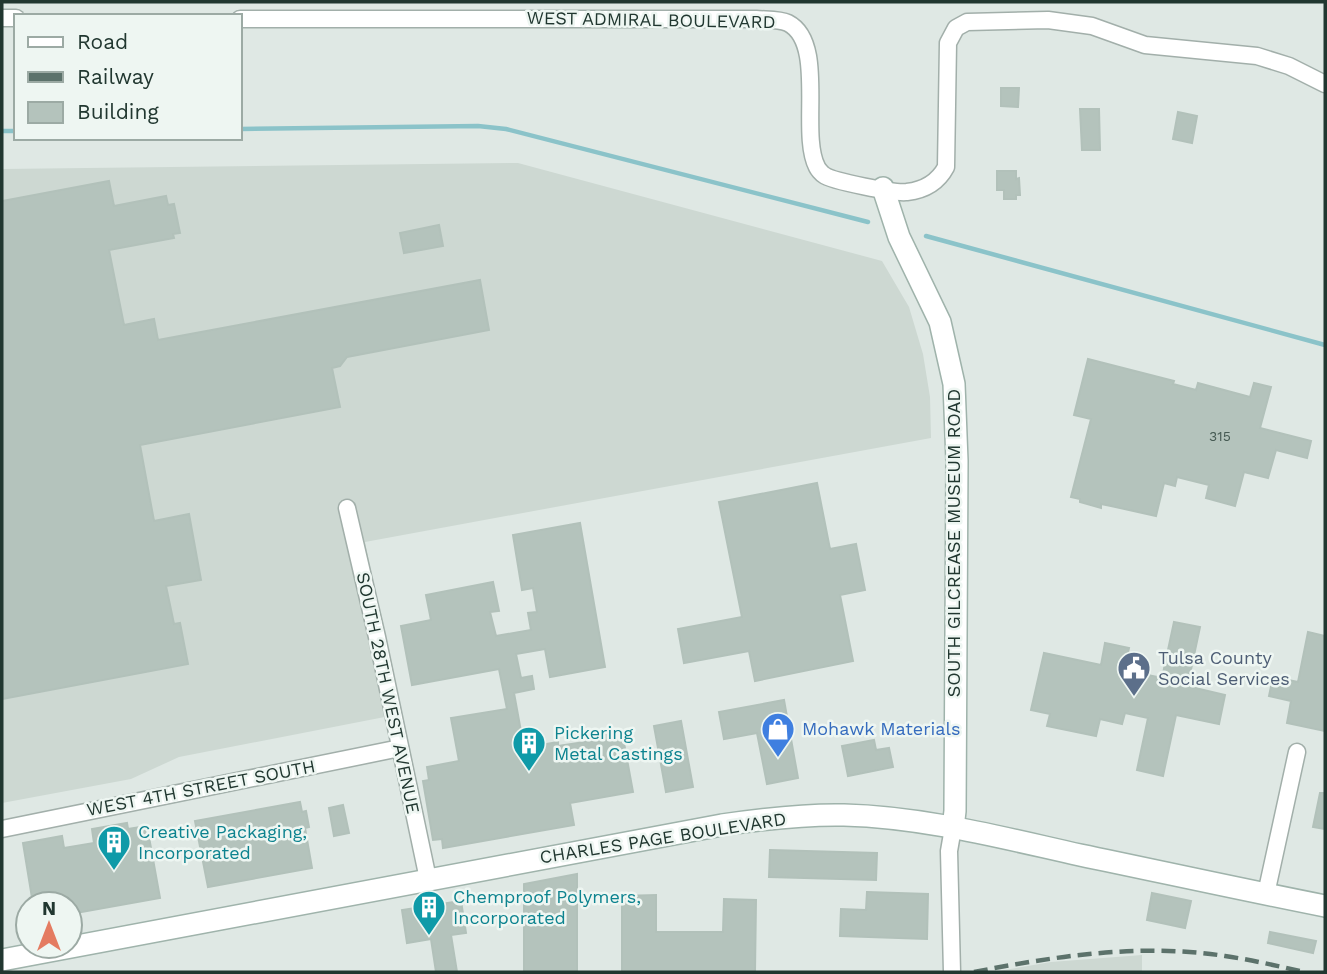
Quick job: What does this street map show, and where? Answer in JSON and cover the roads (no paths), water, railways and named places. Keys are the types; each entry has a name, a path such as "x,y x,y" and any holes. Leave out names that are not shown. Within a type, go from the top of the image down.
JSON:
{"main road":[{"name":"SOUTH GILCREASE MUSEUM ROAD","path":"883,188 899,237 940,322 954,384 957,482 956,811 953,828"},
{"name":"CHARLES PAGE BOULEVARD","path":"2,960 759,819 843,815 953,828 1325,906"}],"street":[{"name":"WEST ADMIRAL BOULEVARD","path":"242,19 757,19 787,22 794,27 806,46 811,137 817,168 823,175 836,180 905,193 925,187 940,178 946,167 948,43 956,27 967,22 1048,20 1092,26 1145,45 1257,56 1289,66 1325,84"},
{"name":"SOUTH 28TH WEST AVENUE","path":"347,508 428,879"},
{"name":"WEST 4TH STREET SOUTH","path":"2,829 400,748"},
{"path":"1266,894 1297,752"},
{"path":"952,972 949,851 953,828"}],"waterway":[{"path":"242,129 478,126 506,129 868,222"},
{"path":"2,131 14,131"},
{"path":"926,236 1325,345"}],"railway":[{"path":"974,972 1068,956 1131,951 1194,952 1304,972"}],"place":[{"name":"Tulsa County Social Services","path":"1134,698"},
{"name":"Mohawk Materials","path":"778,759"},
{"name":"Pickering Metal Castings","path":"529,773"},
{"name":"Creative Packaging, Incorporated","path":"114,872"},
{"name":"Chemproof Polymers, Incorporated","path":"429,937"}]}
